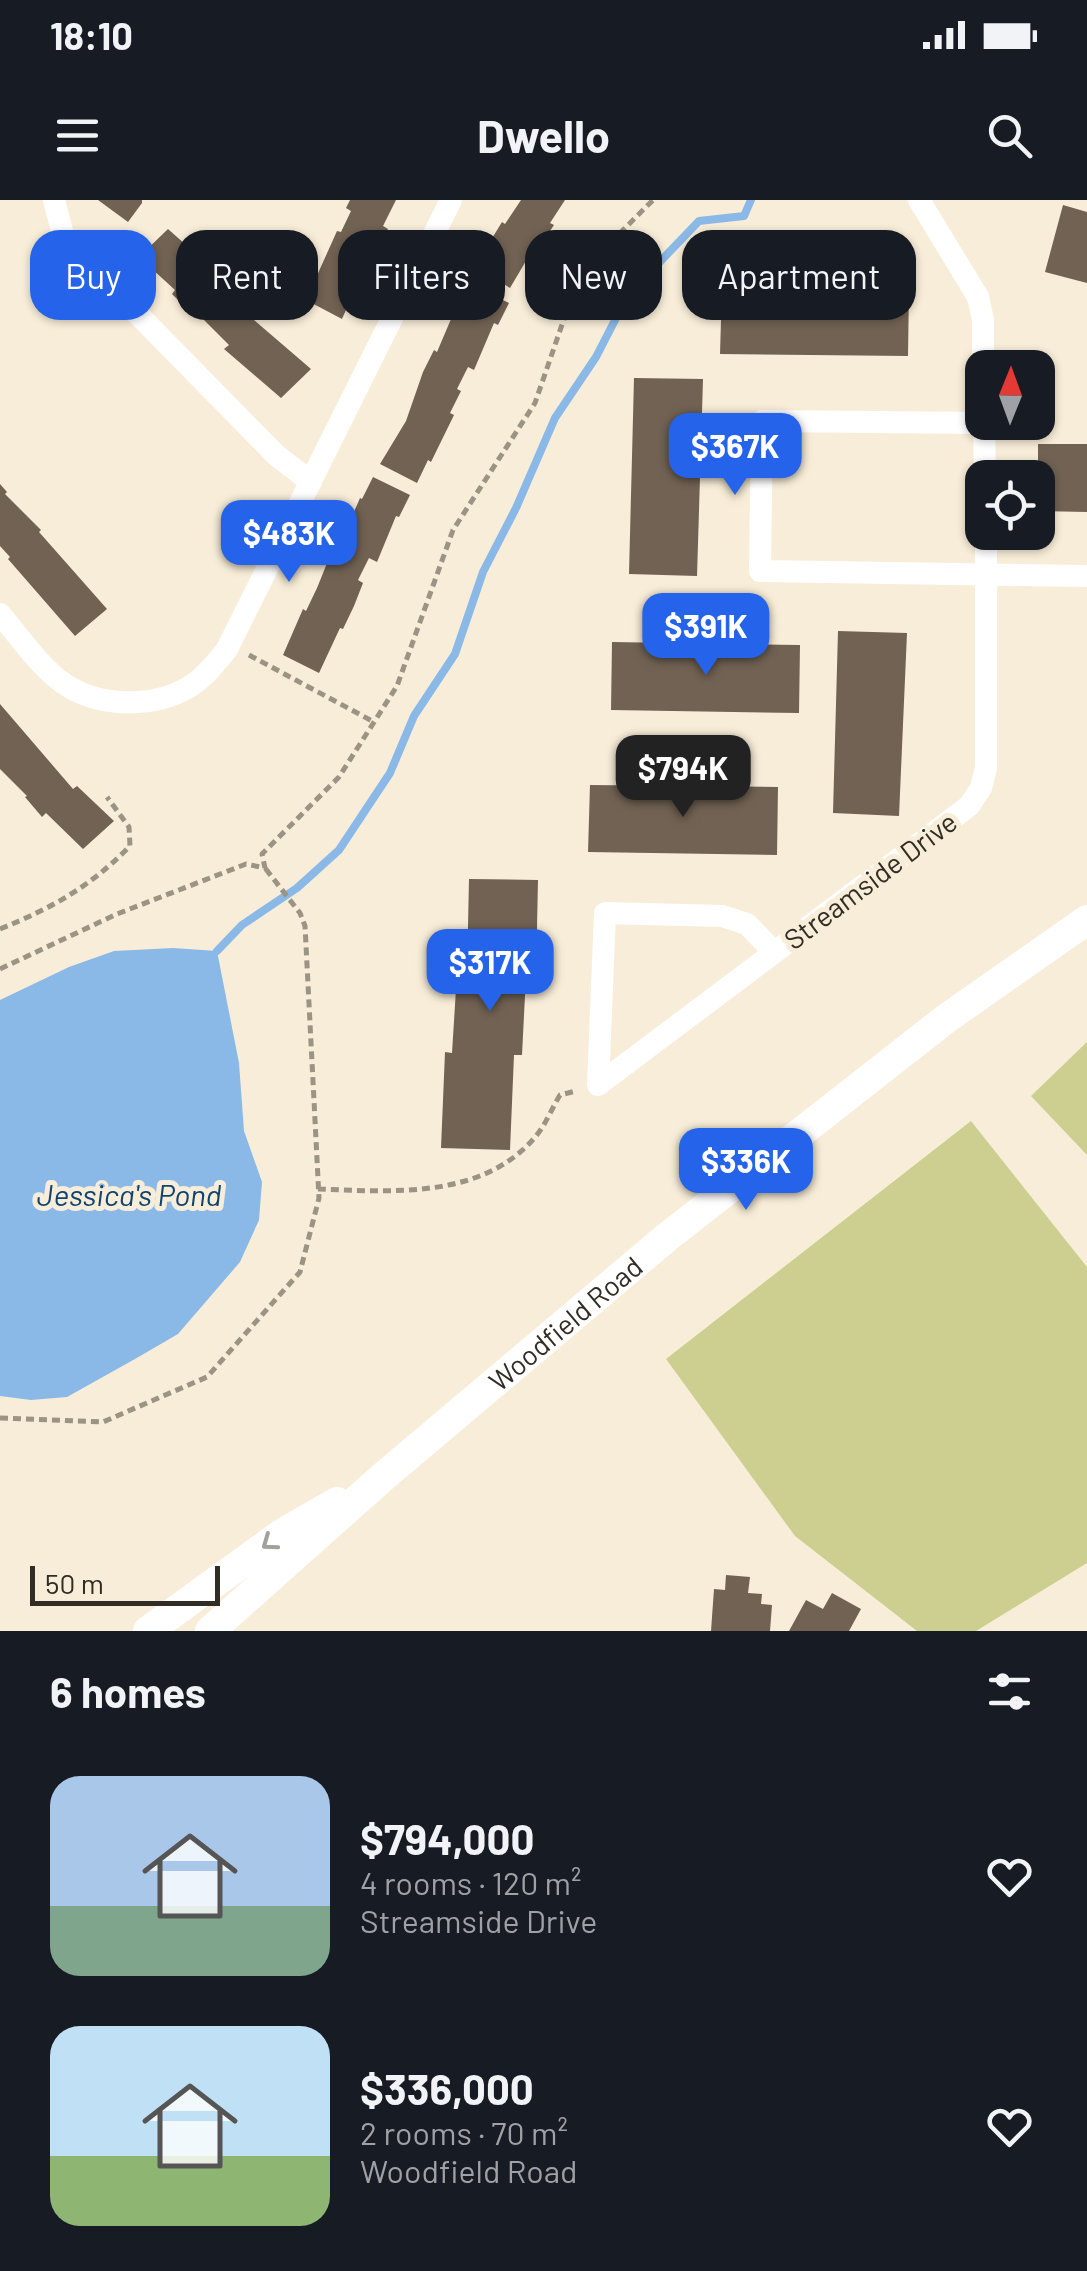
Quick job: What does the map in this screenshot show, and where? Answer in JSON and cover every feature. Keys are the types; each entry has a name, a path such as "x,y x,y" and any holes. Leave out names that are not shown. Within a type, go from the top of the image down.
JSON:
{"main road":[{"name":"Woodfield Road","path":"210,1631 384,1476 666,1238 946,1018 1087,920"},
{"name":"Woodfield Road","path":"148,1631 283,1533 384,1476"}],"street":[{"path":"54,200 64,239 276,455 310,482"},
{"path":"0,614 59,680 82,694 138,702 166,697 190,687 212,668 230,645 451,200"},
{"path":"919,200 978,297 984,350"},
{"path":"965,423 762,420 760,571 1087,576"},
{"name":"Streamside Drive","path":"598,1085 969,806 982,788 986,768 986,550"},
{"name":"Streamside Drive","path":"598,1085 604,913 722,916 747,924 774,952"}],"path":[{"path":"0,969 117,914 246,864 262,854 339,777 397,686 454,530 534,403 565,316 594,259 653,200"},
{"path":"230,645 374,722"},
{"path":"0,930 51,908 102,875 130,846 129,827 107,797"},
{"path":"0,1418 103,1422 207,1376 300,1272 318,1189 306,926 265,868 262,854"},
{"path":"246,864 265,868"},
{"path":"318,1189 446,1188 508,1163 538,1134 560,1095 598,1085"}],"green space":[{"path":"1087,1042 1087,1155 1031,1096"},
{"path":"971,1121 1087,1267 1087,1563 976,1631 917,1631 795,1536 666,1359"}],"water":[{"name":"Jessica's Pond","path":"114,951 217,951 239,1063 244,1131 262,1182 259,1220 240,1262 178,1334 67,1397 31,1400 0,1396 0,1000 69,967"}],"building":[{"path":"98,200 142,200 142,203 128,222"},
{"path":"350,200 396,200 383,226 388,230 342,230 351,211 346,208"},
{"path":"521,200 565,200 550,223 554,225 551,230 525,230 525,263 510,288 505,285 505,230 497,230 502,222 505,224"},
{"path":"1063,205 1087,212 1087,283 1045,272"},
{"path":"168,229 176,236 176,298 172,294 175,290 156,273 156,241"},
{"path":"337,231 338,317 318,306 318,273"},
{"path":"204,320 254,320 311,369 281,398 224,349 229,345"},
{"path":"451,320 500,320 498,325 494,323 474,370 468,367 450,413 454,415 417,483 380,464 406,421 423,372 434,350 437,352"},
{"path":"721,320 909,320 908,356 720,354"},
{"path":"634,378 703,379 697,576 629,574"},
{"path":"1038,444 1087,444 1087,512 1055,511 1055,460 1038,460"},
{"path":"373,477 410,495 399,517 396,516 377,562 369,558 358,580 363,583 354,606 319,673 283,655 336,541 340,544"},
{"path":"0,484 107,609 75,636 0,546"},
{"path":"838,631 907,633 899,816 833,813"},
{"path":"612,642 800,645 799,713 611,710"},
{"path":"0,704 73,789 77,786 114,821 83,849 46,813 42,817 0,769"},
{"path":"590,785 778,787 777,855 588,852"},
{"path":"469,879 538,880 536,976 526,976 522,1055 514,1055 510,1150 441,1148 445,1052 452,1053 457,973 467,973"},
{"path":"726,1575 750,1577 748,1593 762,1594 761,1604 772,1605 770,1631 711,1631 714,1589 725,1590"},
{"path":"832,1593 861,1609 849,1631 789,1631 806,1600 823,1609"}],"waterway":[{"path":"217,951 242,925 297,888 339,850 390,773 414,716 455,654 483,572 555,418 596,357 628,295 699,221 744,216 751,200"}]}
